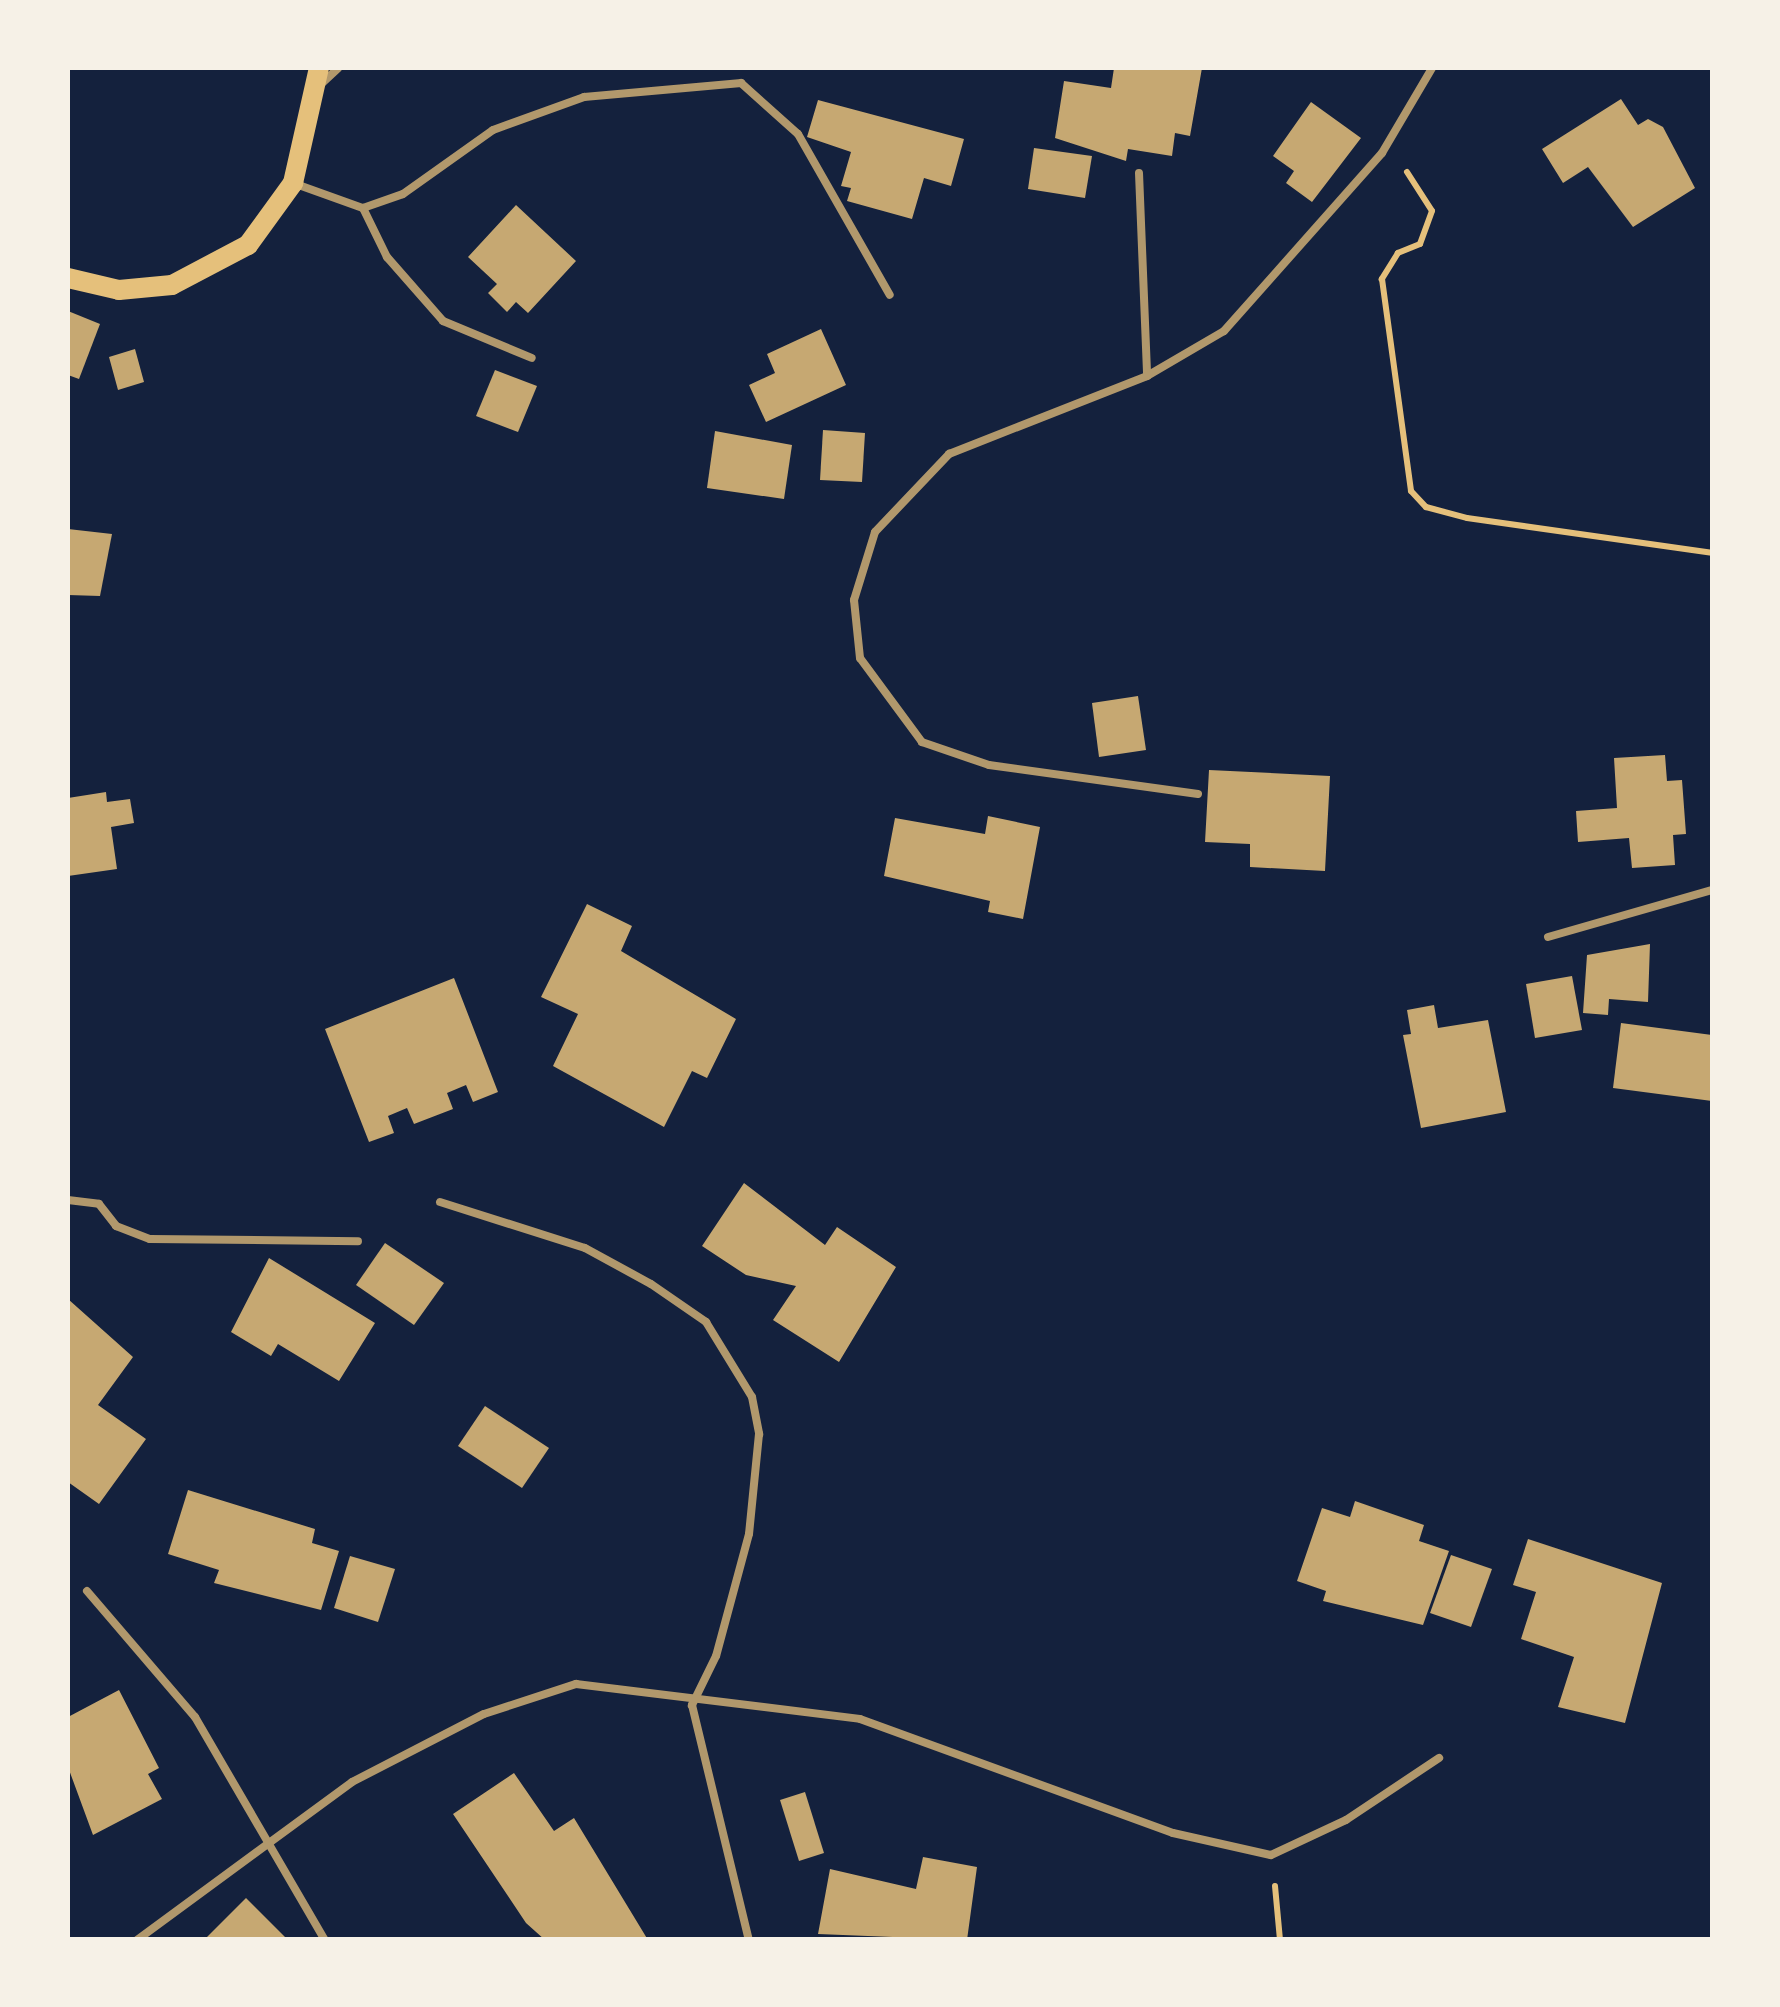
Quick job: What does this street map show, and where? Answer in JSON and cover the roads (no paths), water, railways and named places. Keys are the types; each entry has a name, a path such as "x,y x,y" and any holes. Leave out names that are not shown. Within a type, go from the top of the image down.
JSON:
{"main road":[{"path":"68,278 119,290 203,275 248,245 293,183 320,76"}],"lane":[{"path":"320,76 338,68"},
{"path":"1198,794 950,756 922,742 874,686 854,629 876,532 949,454 1147,376 1224,331 1382,153 1432,68"},
{"path":"293,183 362,208 403,194 493,130 584,97 741,83 798,134 890,295"},
{"path":"1138,173 1147,376"},
{"path":"362,208 410,289 443,321 532,358"},
{"path":"1548,937 1712,890"},
{"path":"68,1200 99,1204 116,1226 150,1238 358,1241"},
{"path":"440,1202 585,1248 706,1322 734,1360 758,1434 757,1481 734,1603 692,1705 749,1940"},
{"path":"88,1591 195,1717 262,1841 325,1940"},
{"path":"137,1940 262,1841 378,1768 520,1701 576,1684 692,1705 860,1719 1173,1833 1272,1855 1346,1820 1439,1758"}]}
